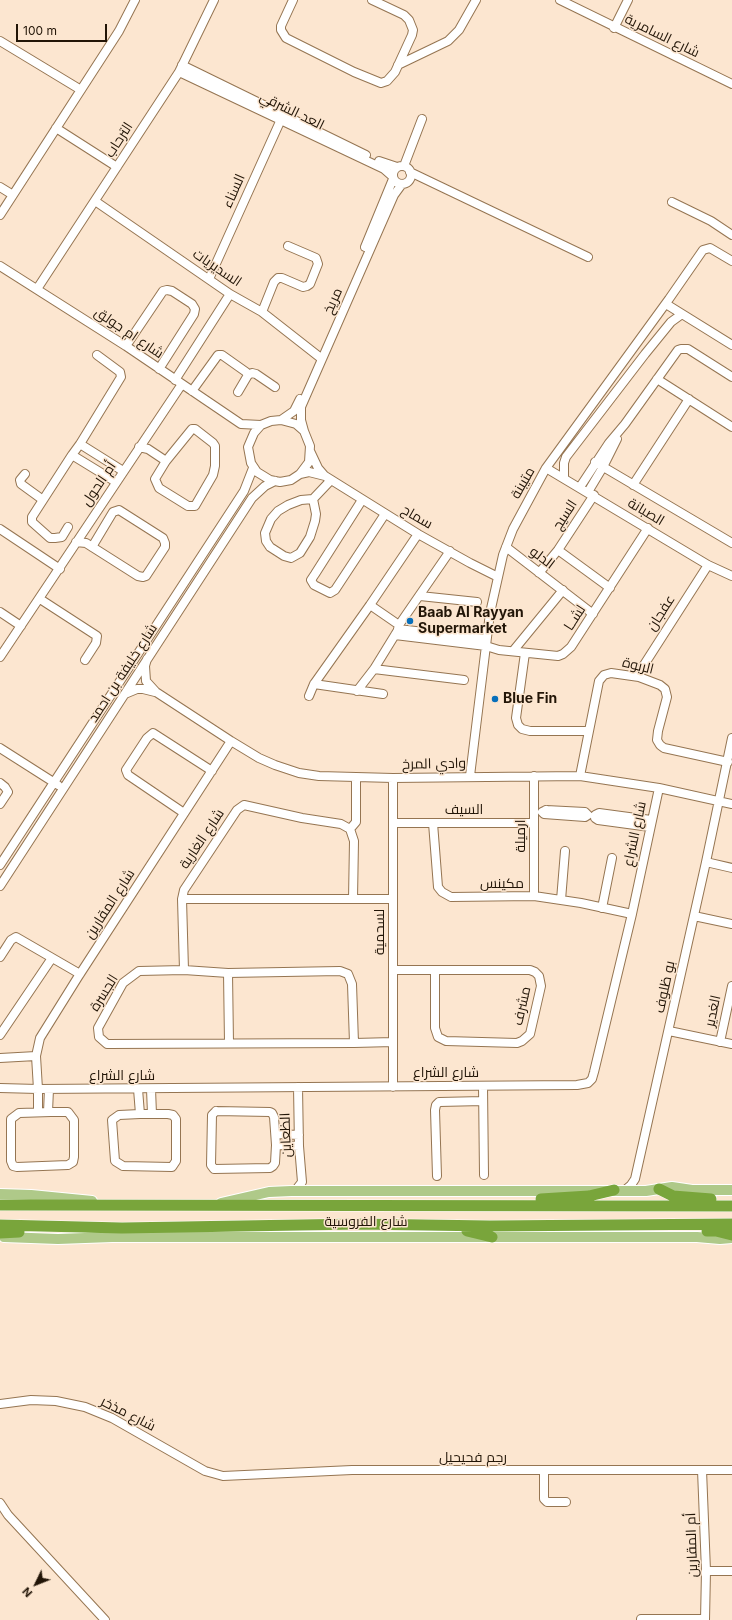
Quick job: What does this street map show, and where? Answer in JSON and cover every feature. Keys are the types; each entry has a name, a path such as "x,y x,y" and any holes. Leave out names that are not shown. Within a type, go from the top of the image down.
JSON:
{"highway":[{"path":"659,1189 674,1196 732,1201"},
{"path":"492,1205 512,1200 589,1196 619,1190"},
{"name":"شارع الفروسية","path":"0,1205 732,1206"},
{"path":"359,1224 382,1229 466,1231 492,1237"},
{"name":"شارع الفروسية","path":"0,1225 76,1228 359,1224 732,1224"},
{"path":"609,1225 640,1230 716,1231 732,1235"},
{"path":"0,1233 41,1232 76,1228"}],"main road":[{"name":"شارع الفروسية","path":"208,1206 269,1192 295,1191 646,1191 672,1187 692,1190 732,1190"},
{"name":"شارع الفروسية","path":"0,1194 31,1195 114,1204"},
{"name":"شارع الفروسية","path":"0,1237 58,1239 128,1237 732,1238"}],"street":[{"path":"0,215 119,31 135,0"},
{"name":"الترحاب","path":"37,289 181,68 214,0"},
{"path":"293,0 280,26 280,30 286,38 375,82 381,83 388,81 398,65 412,35 412,24 404,15 372,0"},
{"path":"398,65 448,41 459,30 476,0"},
{"name":"شارع السامرية","path":"560,0 614,28 732,84"},
{"path":"614,28 628,0"},
{"path":"0,41 81,90"},
{"name":"العد الشرقي","path":"181,68 386,165 400,167"},
{"name":"العد الشرقي","path":"282,117 384,169 393,178"},
{"name":"السناء","path":"209,279 282,117"},
{"path":"410,172 410,179 407,183 398,183 393,178 393,172 400,167 422,119"},
{"path":"56,128 117,167"},
{"path":"400,167 408,168 410,172 588,257"},
{"name":"مريخ","path":"304,431 301,420 301,407 393,178"},
{"name":"مريخ","path":"281,420 294,411 394,195 402,184"},
{"path":"0,187 13,195"},
{"name":"السديريات","path":"95,201 230,294 262,312 320,357"},
{"path":"672,202 711,221 732,235"},
{"path":"262,312 274,282 278,278 282,278 305,287 310,284 318,264 316,258 288,246"},
{"name":"متيبنة","path":"470,776 486,642 498,577 506,547 513,529 546,468 666,304 700,253 707,248 713,249 732,261"},
{"name":"شارع ام جولق","path":"0,266 126,346 241,424"},
{"path":"126,346 163,291 172,291 192,304 195,309 194,314 159,369"},
{"name":"أم الحول","path":"0,657 140,447 230,294"},
{"path":"666,304 732,345"},
{"path":"564,478 564,463 566,457 667,327 682,314"},
{"path":"580,487 595,462 625,424 678,350 684,348 732,377"},
{"path":"68,527 62,537 50,538 37,528 32,522 32,517 80,444 121,377 120,372 97,355"},
{"path":"192,391 218,355 222,355 228,359 248,375"},
{"path":"238,392 248,375 252,373 256,374 275,387"},
{"path":"657,379 732,427"},
{"path":"633,485 689,399"},
{"path":"281,420 296,424 304,431 309,441 309,462 300,474 286,481 275,481 265,478 253,468 248,453 249,442 261,425 270,421 281,420"},
{"path":"249,442 241,424 261,425"},
{"name":"السيج","path":"539,573 558,550 591,493 625,424"},
{"path":"192,429 195,429 213,443 215,453 214,475 195,506 188,506 159,488 156,484 155,479 166,461 192,429"},
{"path":"80,444 123,471"},
{"path":"140,447 148,449 166,461"},
{"name":"سماح","path":"310,451 318,468 328,478 418,534 498,577"},
{"path":"72,455 116,482"},
{"path":"595,462 732,544"},
{"name":"شارع خليفة بن احمد","path":"0,865 244,491 253,468"},
{"name":"الصبانة","path":"546,468 591,493 708,565 732,576"},
{"name":"سماح","path":"300,474 309,472 328,478"},
{"path":"25,474 20,480 22,484 42,500"},
{"path":"313,498 316,514 315,521 310,537 300,553 291,558 284,556 270,547 266,541 265,533 271,519 278,511 288,505 301,500 313,498 328,478"},
{"name":"شارع خليفة بن احمد","path":"0,886 252,498 265,486 275,481"},
{"path":"362,500 311,580 314,586 330,593 334,590 385,514"},
{"path":"76,542 86,543 92,547 142,577 146,576 165,547 165,543 162,538 119,510 113,512 92,547"},
{"name":"لشــا","path":"397,630 486,642 499,650 558,656 563,654 568,651 593,614 648,528"},
{"path":"0,529 60,569"},
{"path":"309,696 314,684 418,534"},
{"name":"الدلو","path":"506,547 593,614"},
{"name":"السيج","path":"558,550 610,588"},
{"path":"357,691 374,669 397,630 450,551"},
{"name":"عفجان","path":"638,677 642,668 708,565"},
{"path":"513,651 563,590"},
{"path":"420,596 477,602"},
{"path":"40,599 97,636 96,643 85,660"},
{"path":"370,605 397,630"},
{"path":"0,612 22,626"},
{"path":"524,652 516,718 518,725 522,729 530,731 589,731"},
{"name":"وادي المرخ","path":"147,659 145,666 146,681 156,692 231,742 275,765 292,771 320,776 393,778 580,776 659,788 720,800 732,804"},
{"path":"374,669 464,680"},
{"name":"الربوة","path":"580,776 599,681 604,676 611,673 638,677 660,685 665,689 667,697 658,731 658,740 660,745 664,748 728,762"},
{"path":"314,684 384,694"},
{"name":"وادي المرخ","path":"125,694 137,689 156,692"},
{"path":"184,813 128,775 126,770 147,738 153,733 212,771"},
{"name":"بو ظلوف","path":"619,1190 631,1185 635,1179 720,800 732,738"},
{"name":"شارع المقارين","path":"38,1112 36,1059 40,1038 79,975 231,742"},
{"path":"0,749 29,767 32,767 62,792"},
{"name":"ارميلة","path":"534,776 534,896"},
{"path":"353,899 354,841 350,829 356,822 356,777"},
{"name":"لسحمية","path":"393,778 393,1087"},
{"path":"0,783 8,792 0,804"},
{"name":"شارع الشراع","path":"0,1088 151,1089 393,1087 577,1085 588,1083 592,1079 594,1072 632,914 659,788"},
{"name":"شارع الغارية","path":"182,899 184,890 237,810 244,805 302,818 341,824 350,829"},
{"path":"534,812 542,812 546,810 573,814"},
{"path":"612,818 651,824"},
{"name":"السيف","path":"393,823 534,822"},
{"name":"مكينس","path":"433,823 438,887 442,892 451,897 534,896 632,914"},
{"path":"561,900 566,851"},
{"path":"602,908 612,858"},
{"path":"706,862 732,868"},
{"path":"184,970 182,899 393,899"},
{"path":"694,916 732,924"},
{"path":"0,957 11,940 16,937 79,975"},
{"path":"0,1036 52,958"},
{"name":"الجسرة","path":"354,1043 352,984 348,974 340,971 228,973 184,970 139,971 123,983 98,1028 99,1037 107,1044 354,1043 393,1042"},
{"name":"مشرف","path":"393,970 435,970 530,970 535,972 539,976 541,986 530,1034 517,1043 442,1039 438,1037 435,1028 435,970"},
{"path":"228,973 229,1043"},
{"name":"الغدير","path":"720,1042 732,986"},
{"path":"669,1030 732,1044"},
{"path":"0,1058 36,1059"},
{"path":"482,1086 484,1175"},
{"name":"الظعاين","path":"298,1087 299,1146 302,1182"},
{"path":"48,1112 49,1089"},
{"path":"138,1089 140,1114"},
{"path":"151,1089 152,1114"},
{"path":"437,1176 436,1105 439,1102 483,1101"},
{"path":"38,1112 68,1112 74,1120 73,1162 68,1165 13,1166 11,1161 11,1119 19,1113 38,1112"},
{"path":"214,1112 270,1112 274,1117 276,1145 275,1163 270,1168 214,1169 211,1165 212,1115 214,1112"},
{"path":"140,1114 168,1114 173,1115 176,1119 176,1161 172,1167 124,1166 115,1162 112,1120 119,1115 140,1114"},
{"path":"276,1134 299,1135"},
{"path":"276,1145 299,1146"},
{"path":"635,1179 646,1191"},
{"path":"295,1191 302,1182 312,1192"},
{"name":"شارع مذخر","path":"0,1404 31,1400 50,1401 85,1407 112,1418 205,1471 214,1474"},
{"name":"رجم فحيحيل","path":"214,1474 223,1476 352,1470 732,1470"},
{"name":"أم المقارين","path":"702,1470 706,1571 705,1620"},
{"path":"544,1471 544,1499 547,1502 566,1502"},
{"path":"0,1503 8,1515 105,1620"},
{"path":"706,1571 732,1571"},
{"path":"646,1619 705,1620"}],"place":[{"name":"Baab Al Rayyan Supermarket","path":"410,621"},
{"name":"Blue Fin","path":"495,699"}]}
